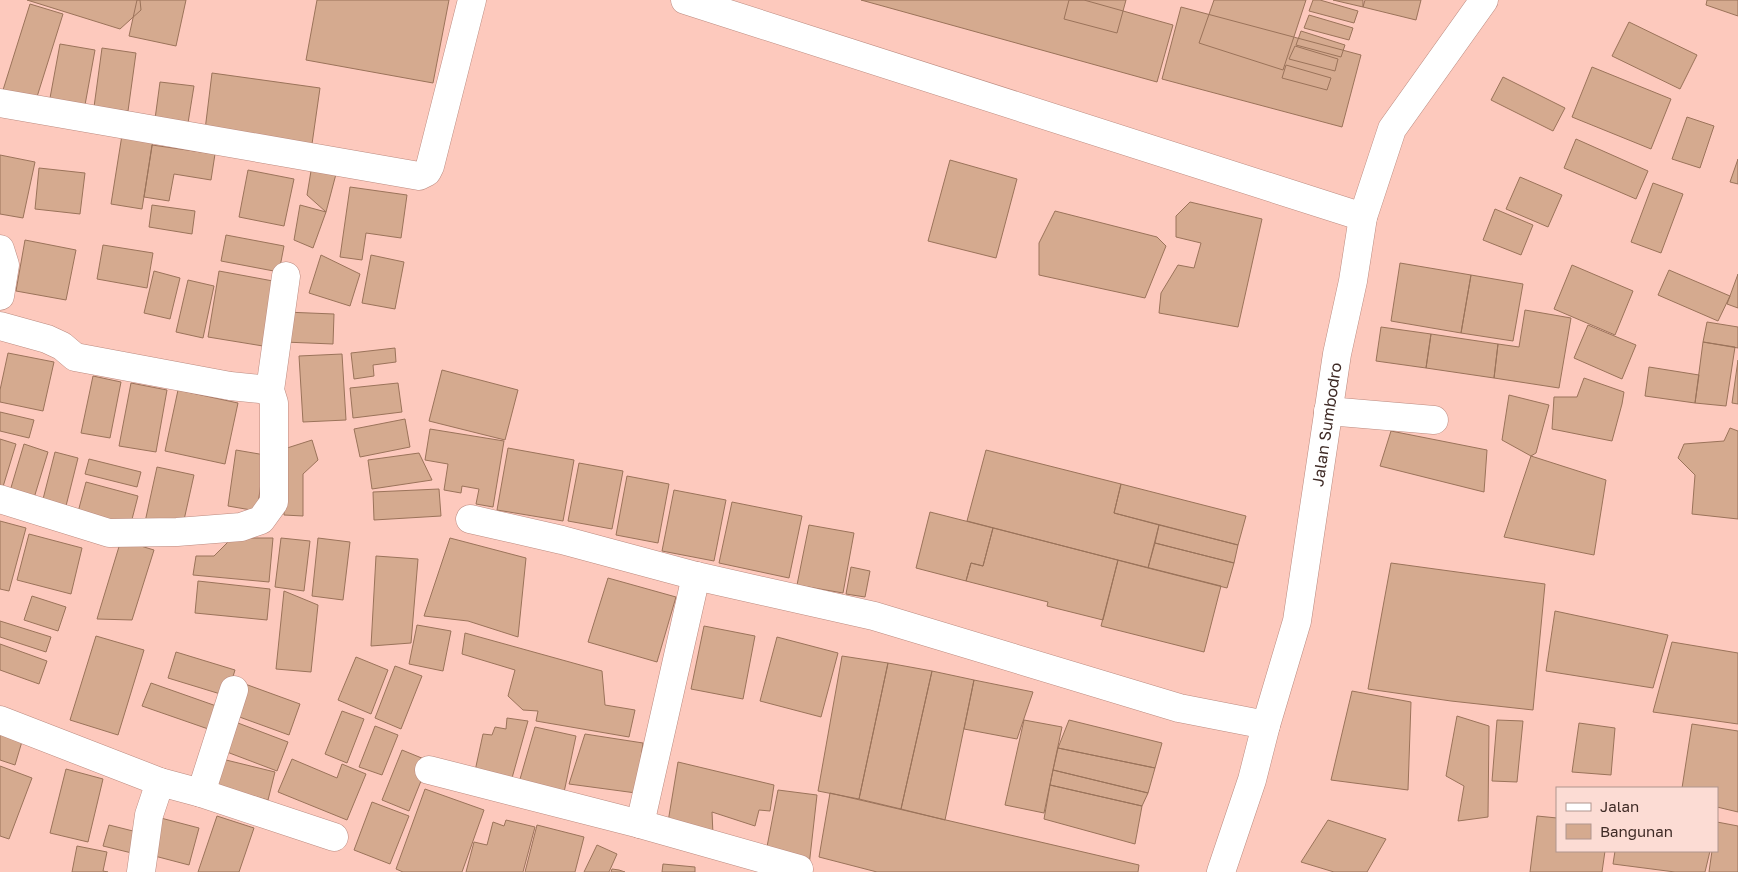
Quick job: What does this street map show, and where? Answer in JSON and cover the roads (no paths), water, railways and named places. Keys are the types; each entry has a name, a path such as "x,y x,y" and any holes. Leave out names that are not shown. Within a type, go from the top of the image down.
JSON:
{"street":[{"path":"0,103 418,176 427,172 430,166 472,0"},
{"path":"685,0 1363,217"},
{"name":"Jalan Sumbodro","path":"1221,872 1252,780 1266,725 1297,622 1337,354 1353,281 1363,217 1392,129 1484,0"},
{"path":"0,249 5,265 0,296"},
{"path":"0,499 109,533 177,532 241,527 261,520 274,502 274,403 270,390 286,276"},
{"path":"0,326 47,339 62,346 75,357 230,386 270,390"},
{"path":"1328,411 1434,420"},
{"path":"470,519 562,540 696,576 874,616 1179,708 1266,725"},
{"path":"640,824 696,576"},
{"path":"202,793 234,690"},
{"path":"0,720 160,782 202,793 334,836"},
{"path":"429,770 640,824 800,869"},
{"path":"141,872 149,815 160,782"}]}
